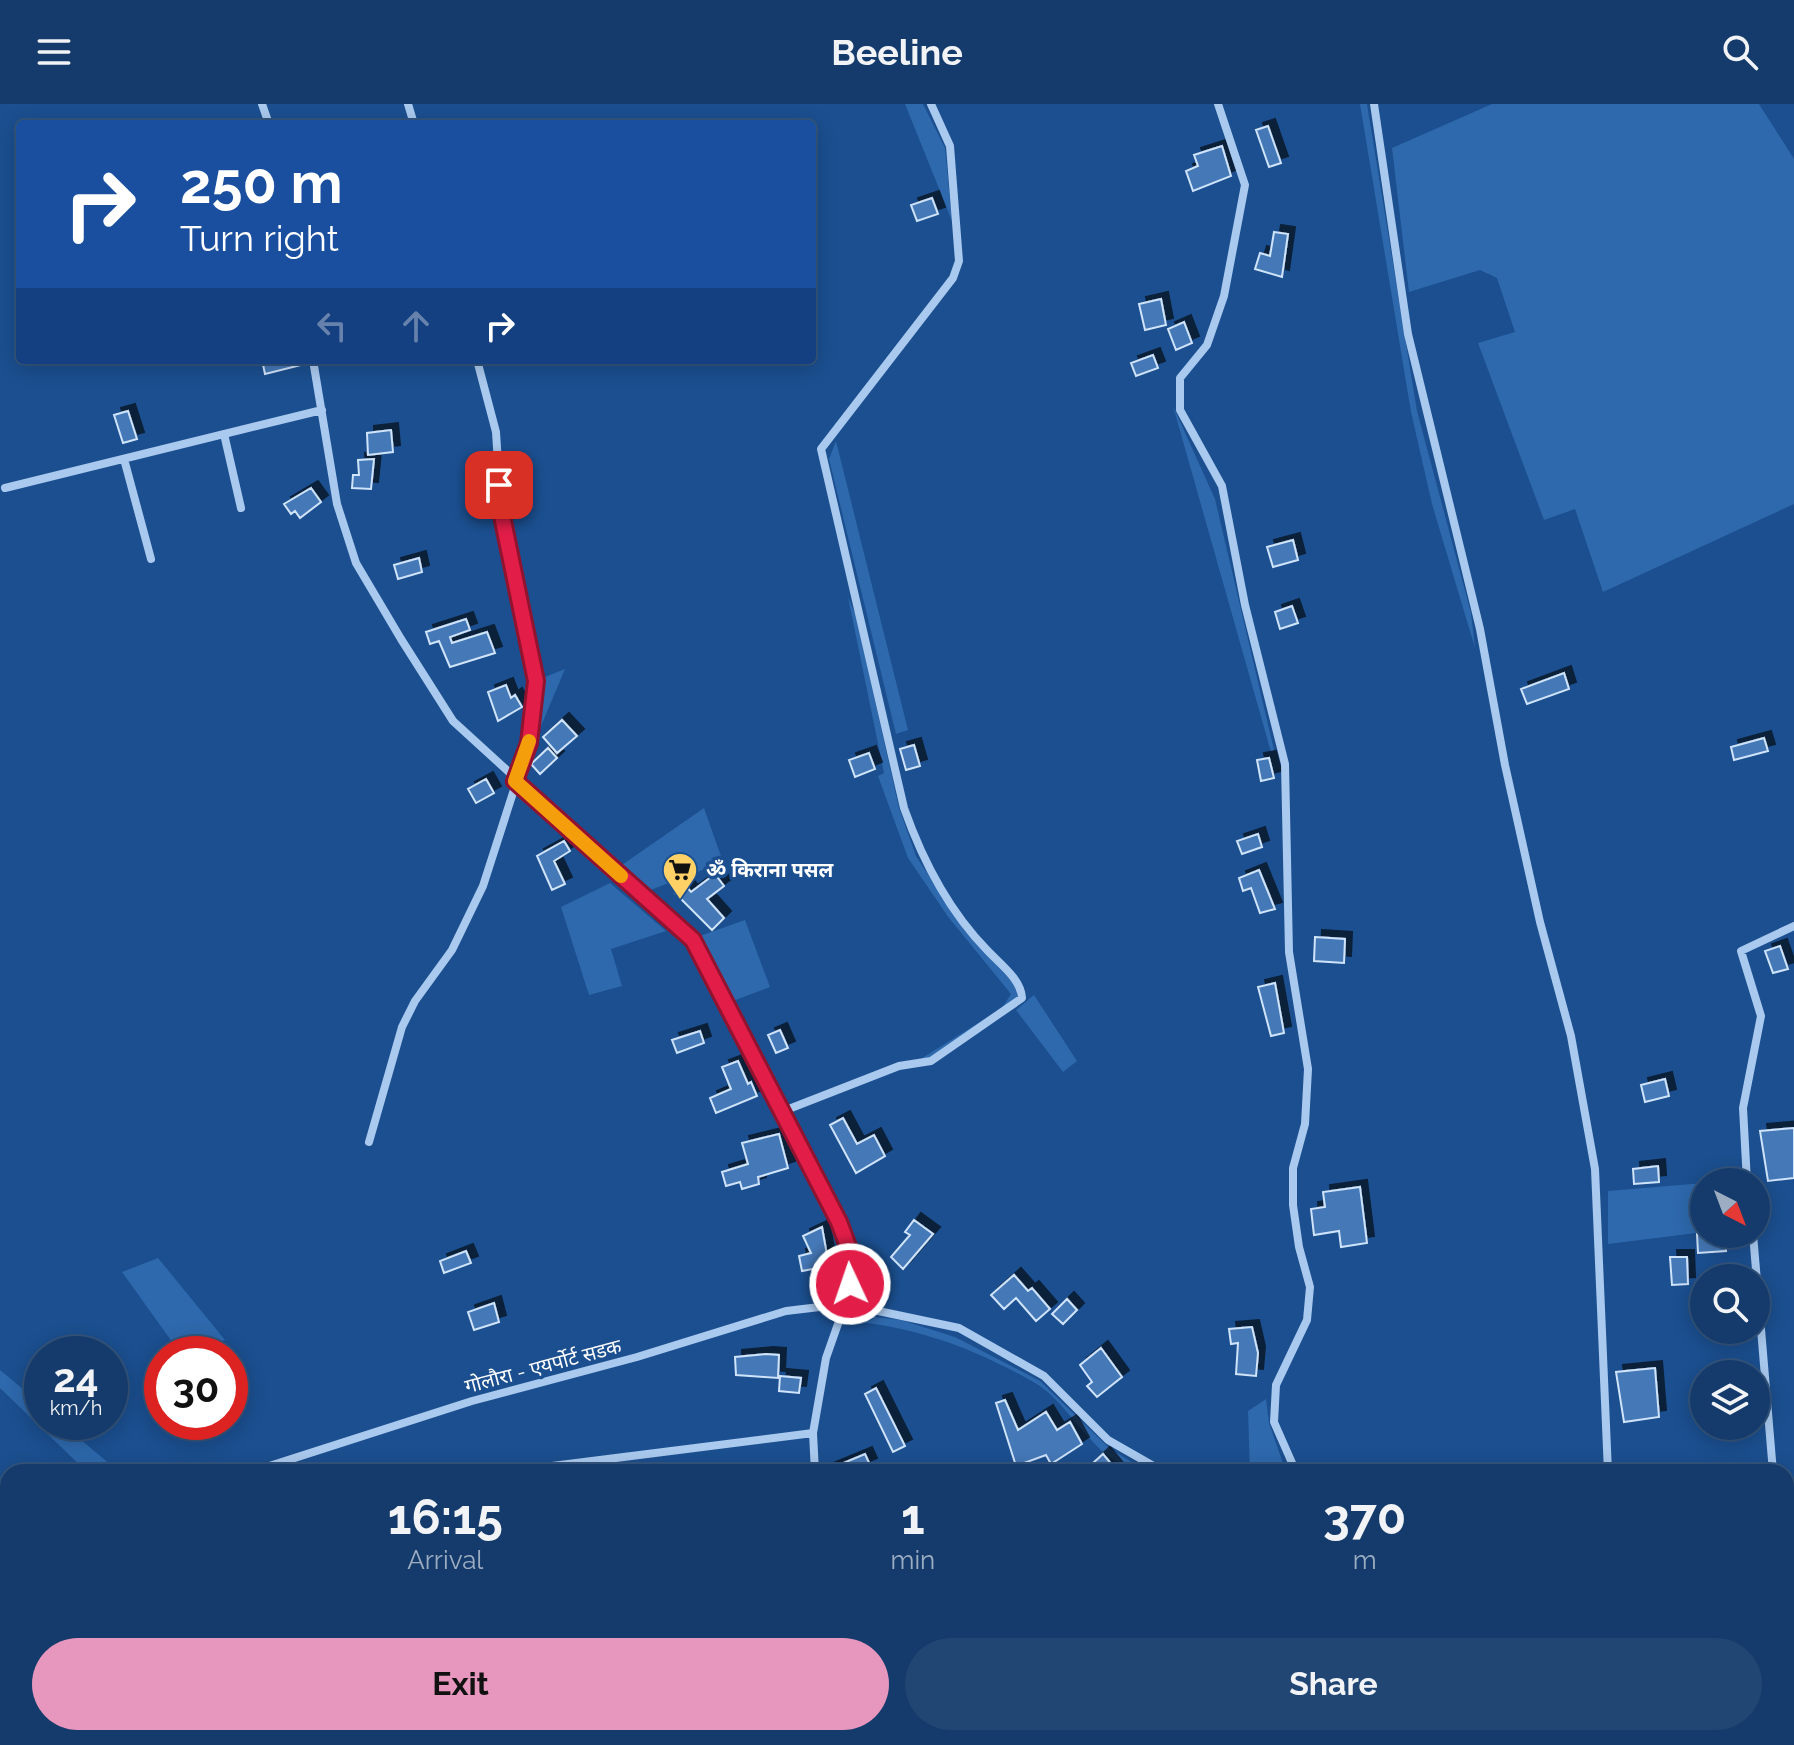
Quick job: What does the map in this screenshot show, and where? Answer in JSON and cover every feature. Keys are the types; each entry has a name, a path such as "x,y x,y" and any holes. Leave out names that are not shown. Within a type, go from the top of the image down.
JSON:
{"street":[{"path":"781,1112 899,1066 931,1061 1022,998 1022,987 983,946 920,854 904,808 821,449 953,278 959,261 950,146 931,104"},
{"path":"1218,104 1245,185 1224,296 1207,345 1180,378 1180,410 1222,486 1245,605 1285,764 1289,952 1308,1069 1305,1124 1293,1168 1293,1205 1299,1247 1310,1287 1307,1320 1276,1385 1274,1422 1292,1464"},
{"path":"1374,104 1408,334 1480,629 1505,765 1540,922 1571,1036 1595,1169 1608,1464"},
{"path":"314,364 337,504 356,563 453,721 515,781 693,940 839,1222 854,1263 845,1304 826,1358 813,1433 815,1464"},
{"path":"369,1142 402,1027 415,1001 452,950 483,886 529,743 536,681 501,511 496,432 478,364"},
{"path":"5,488 322,410"},
{"path":"224,434 241,508"},
{"path":"124,459 151,559"},
{"path":"1746,1168 1743,1108 1761,1016 1741,951 1794,926"},
{"path":"1754,1248 1772,1464"},
{"name":"गोलौरा - एयर्पोर्ट सडक","path":"276,1464 472,1401 637,1357 786,1311 845,1304 959,1328 1044,1376 1108,1440 1150,1464"},
{"path":"568,1464 813,1433"}],"shaded area":[{"path":"905,104 923,104 945,148 952,221"},
{"path":"1360,104 1367,104 1417,411 1471,613 1475,648 1432,504 1411,412"},
{"path":"1492,104 1759,104 1794,159 1794,504 1603,592 1575,509 1544,520 1478,343 1515,332 1497,278 1480,270 1409,292 1392,148"},
{"path":"1173,406 1215,499 1274,750 1271,752"},
{"path":"836,441 908,730 896,734 829,459"},
{"path":"848,597 856,616 899,808 916,856 950,908 1017,988 1017,999 931,1057 919,1060 1002,1008 1011,994 949,918 908,858 878,776 884,773"},
{"path":"565,669 533,745 545,677"},
{"path":"704,808 723,862 648,891 619,867"},
{"path":"610,883 666,931 611,949 622,986 589,995 561,907"},
{"path":"745,920 770,987 733,1001 700,936"},
{"path":"1034,995 1077,1061 1063,1072 1016,1010"},
{"path":"1690,1184 1690,1234 1608,1244 1608,1191"},
{"path":"158,1258 222,1336 168,1336 122,1272"},
{"path":"849,1314 901,1320 955,1337 1040,1381 1109,1448 1135,1464 1115,1461 1048,1393 1012,1370 943,1341 895,1328 844,1320"},
{"path":"0,1370 24,1390 24,1411 0,1388"},
{"path":"1266,1399 1269,1423 1283,1464 1250,1464 1248,1411"},
{"path":"54,1440 81,1440 110,1464 79,1464"}],"building":[{"path":"1268,126 1281,163 1269,167 1256,130"},
{"path":"1222,146 1231,176 1193,191 1186,171 1198,166 1194,155"},
{"path":"932,198 938,214 917,221 911,205"},
{"path":"1274,232 1288,234 1282,277 1255,269 1260,253 1270,256"},
{"path":"1161,299 1166,325 1145,330 1139,304"},
{"path":"1184,322 1192,343 1176,350 1168,329"},
{"path":"1153,355 1158,368 1136,376 1131,363"},
{"path":"263,364 301,364 301,365 265,374"},
{"path":"128,411 137,439 123,443 114,415"},
{"path":"391,430 393,452 368,455 367,433"},
{"path":"374,459 371,489 352,488 353,475 359,475 358,460"},
{"path":"311,488 321,502 300,518 295,511 291,514 284,504"},
{"path":"1293,540 1298,560 1273,567 1267,547"},
{"path":"419,558 422,572 398,579 394,565"},
{"path":"1292,606 1298,623 1280,629 1275,612"},
{"path":"466,619 470,630 450,637 452,643 487,632 495,653 450,667 439,641 430,644 426,632"},
{"path":"1564,673 1569,689 1527,704 1521,689"},
{"path":"506,685 511,698 515,695 522,707 498,721 488,692"},
{"path":"562,720 577,736 557,753 543,737"},
{"path":"1764,738 1768,751 1734,760 1731,747"},
{"path":"914,745 920,766 906,770 900,749"},
{"path":"548,748 557,758 540,774 531,764"},
{"path":"869,753 875,769 855,777 849,760"},
{"path":"1269,758 1274,778 1261,781 1257,760"},
{"path":"486,779 494,793 476,803 468,789"},
{"path":"1258,834 1262,847 1242,854 1237,841"},
{"path":"564,841 570,851 554,861 565,884 552,890 537,856"},
{"path":"1259,870 1275,909 1260,913 1251,888 1243,891 1239,878"},
{"path":"715,874 724,886 707,899 724,918 712,930 675,893 684,884 691,892"},
{"path":"1315,937 1345,939 1344,963 1314,961"},
{"path":"1780,946 1788,969 1773,973 1765,951"},
{"path":"1275,983 1284,1033 1271,1036 1258,987"},
{"path":"780,1030 788,1048 776,1053 768,1035"},
{"path":"700,1031 704,1043 677,1053 672,1040"},
{"path":"738,1061 757,1096 716,1113 710,1098 731,1089 722,1067"},
{"path":"1665,1079 1669,1096 1645,1102 1641,1085"},
{"path":"843,1118 857,1144 874,1135 885,1156 856,1173 830,1125"},
{"path":"1794,1128 1794,1178 1770,1181 1770,1168 1766,1168 1760,1131"},
{"path":"779,1134 788,1168 758,1177 759,1184 742,1189 740,1182 726,1186 722,1172 748,1164 742,1143"},
{"path":"1658,1166 1659,1182 1634,1184 1633,1169"},
{"path":"1360,1187 1367,1243 1341,1247 1339,1231 1314,1235 1311,1209 1325,1207 1323,1192"},
{"path":"914,1220 933,1234 903,1269 891,1257 910,1235 905,1232"},
{"path":"822,1227 829,1266 802,1271 799,1256 811,1253 803,1236"},
{"path":"1698,1248 1726,1248 1726,1251 1698,1253"},
{"path":"466,1251 471,1263 444,1273 440,1261"},
{"path":"1670,1257 1687,1257 1688,1284 1672,1285"},
{"path":"1014,1275 1028,1291 1032,1288 1050,1309 1036,1321 1016,1298 1004,1309 991,1295"},
{"path":"1067,1299 1077,1310 1063,1324 1052,1314"},
{"path":"494,1303 499,1322 474,1330 468,1312"},
{"path":"1252,1327 1258,1353 1256,1376 1236,1374 1238,1343 1231,1344 1229,1329"},
{"path":"1101,1348 1122,1377 1097,1397 1087,1386 1092,1382 1080,1365"},
{"path":"779,1355 778,1378 736,1375 735,1357"},
{"path":"1655,1368 1659,1417 1624,1422 1616,1372"},
{"path":"780,1376 801,1378 799,1393 779,1391"},
{"path":"876,1388 905,1446 893,1452 865,1394"},
{"path":"1005,1400 1018,1430 1046,1412 1057,1430 1070,1422 1082,1444 1051,1464 1046,1455 1015,1464 996,1403"},
{"path":"865,1454 870,1464 841,1464"},
{"path":"1103,1454 1111,1464 1092,1464"}],"slow traffic":[{"path":"529,741 515,781 621,876"}],"place":[{"name":"ॐ किराना पसल","path":"680,901"}],"route":[{"path":"499,485 501,511 536,681 529,743 515,781 693,940 839,1222 854,1263 850,1284"}]}
